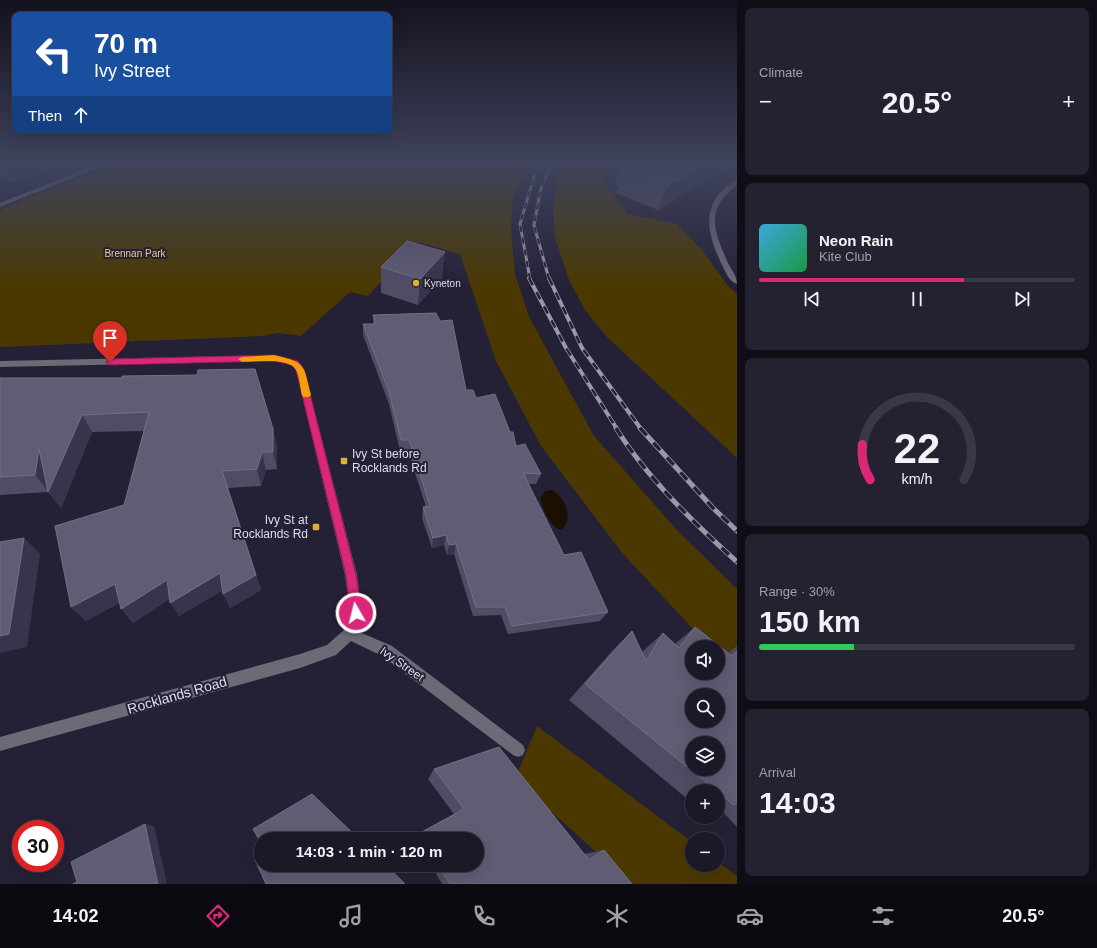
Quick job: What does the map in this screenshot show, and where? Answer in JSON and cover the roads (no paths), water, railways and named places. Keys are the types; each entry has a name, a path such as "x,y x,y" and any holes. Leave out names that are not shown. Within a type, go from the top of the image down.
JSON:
{"street":[{"path":"715,205 712,213 711,228 731,276 737,282"},
{"path":"0,364 252,359 285,359 295,363 300,370 351,575 356,613 349,634"},
{"name":"Rocklands Road","path":"0,744 300,660 331,650 349,634"},
{"name":"Ivy Street","path":"349,634 388,651 518,750"}],"railway":[{"path":"526,205 520,224 530,279"},
{"path":"538,205 534,225 549,279"},
{"path":"529,278 566,348 617,429"},
{"path":"549,278 582,348 641,429"},
{"path":"616,428 642,465 672,499 704,532 737,562"},
{"path":"640,428 713,508 737,531"}],"place":[{"name":"Kyneton","path":"416,283"},
{"name":"Ivy St before Rocklands Rd","path":"344,461"},
{"name":"Ivy St at Rocklands Rd","path":"316,527"}],"park label":[{"name":"Brennan Park","path":"135,253"}]}
